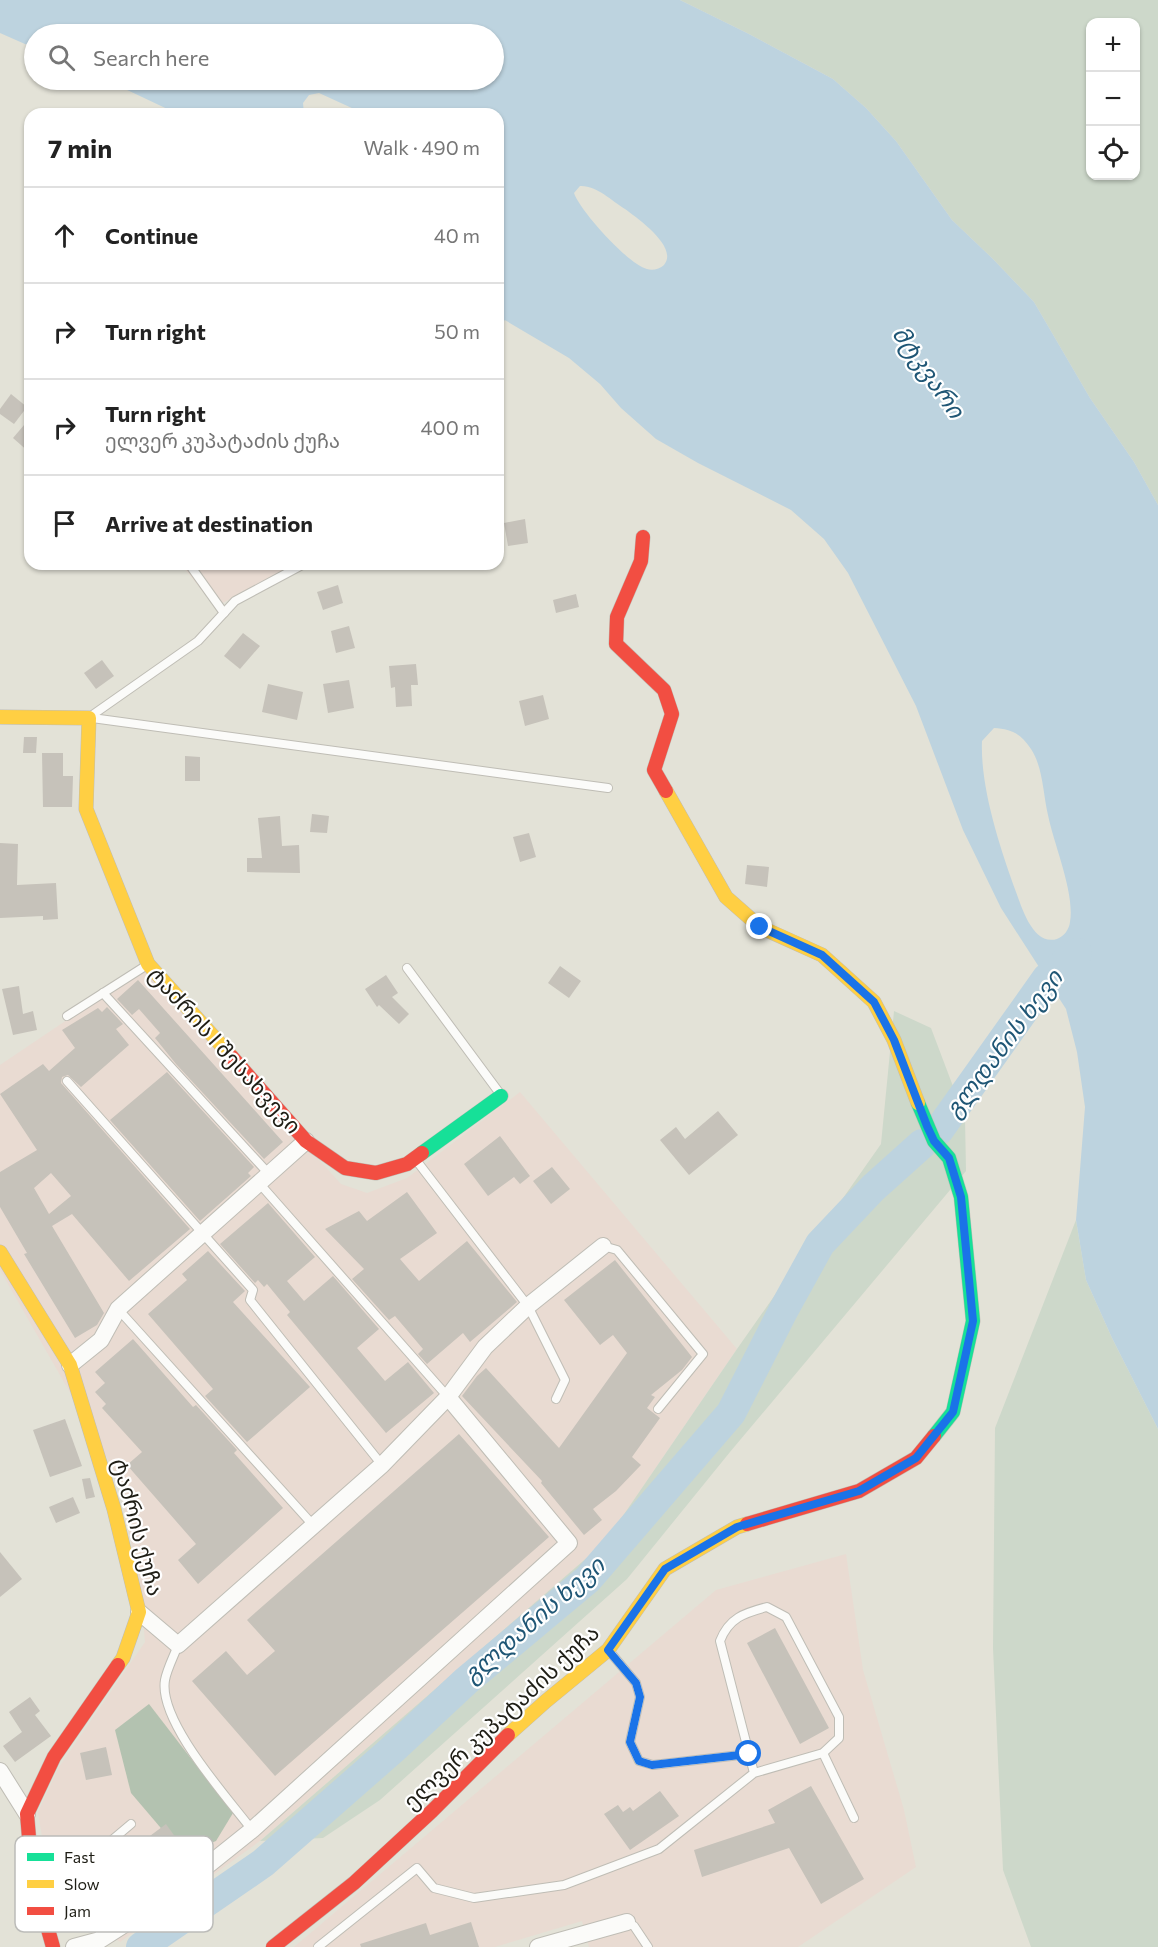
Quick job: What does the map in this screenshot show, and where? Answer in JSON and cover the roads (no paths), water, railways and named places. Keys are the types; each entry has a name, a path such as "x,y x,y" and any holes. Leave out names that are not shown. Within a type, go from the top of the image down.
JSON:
{"street":[{"name":"ელვერ კუპატაძის ქუჩა","path":"273,1947 354,1883 432,1811 499,1744 546,1701 608,1650 665,1569 737,1527 859,1491 916,1458 953,1412 973,1321 961,1197 949,1158 934,1141 894,1040 874,1002 822,955 760,927 726,897 654,770 672,714 664,690 616,644 617,617 641,561 643,537"},
{"path":"0,717 89,718"},
{"name":"ტაძრის I შესახვევი","path":"89,718 86,809 148,964 306,1141 345,1168 376,1173 407,1164 501,1096"},
{"name":"ტაძრის I შესახვევი","path":"70,1365 101,1340 118,1309 306,1141"},
{"path":"139,1612 178,1645 381,1465 448,1397 485,1347 528,1306 603,1246"},
{"name":"ტაძრის ქუჩა","path":"0,1252 70,1365 114,1509 139,1612 123,1658 54,1757 27,1815 29,1836"},
{"path":"213,1861 252,1830 569,1543 448,1397"},
{"path":"0,1771 27,1815"},
{"path":"538,1947 627,1922"},
{"name":"ტაძრის ქუჩა","path":"49,1932 53,1947"},
{"path":"74,1947 103,1943 118,1932"}],"lane":[{"path":"193,570 224,612"},
{"path":"89,718 198,641 235,601 293,570"},
{"path":"89,718 608,788"},
{"path":"67,1016 148,964"},
{"path":"407,968 501,1096"},
{"path":"103,993 448,1397"},
{"path":"67,1081 253,1290 250,1300 381,1465"},
{"path":"415,1158 528,1306 565,1380 556,1399"},
{"path":"603,1246 616,1250 703,1354 658,1409"},
{"path":"118,1309 313,1526"},
{"path":"318,1947 417,1868 434,1888 474,1898 564,1885 659,1849 754,1773 823,1753 839,1738 839,1717 786,1617 767,1607 747,1612 725,1627 720,1641 754,1773"},
{"path":"178,1645 165,1681 168,1707 183,1739 252,1830"},
{"path":"608,1650 636,1683 640,1697 630,1742 639,1761 652,1765 749,1754"},
{"path":"823,1753 854,1818"},
{"path":"117,1836 131,1824"},
{"path":"627,1922 634,1926 648,1947"}],"water":[{"name":"მტკვარი","path":"0,0 680,0 833,79 866,108 896,141 952,220 1034,302 1090,398 1134,462 1158,505 1158,1429 1112,1338 1086,1280 1076,1220 1085,1107 1077,1052 1066,1009 1001,908 963,830 916,706 848,573 824,539 791,510 656,439 621,408 600,384 569,358 504,320 504,108 352,108 319,93 309,95 303,103 303,108 165,108 127,90 504,90 504,24 24,24 24,44 0,33","holes":["580,186 586,186 604,194 655,234 666,250 667,258 664,265 656,269 647,269 618,248 595,224 578,201 574,193","994,728 1006,730 1024,740 1038,764 1048,815 1070,897 1069,925 1066,932 1057,939 1049,940 1041,937 1025,916 998,837 988,797 984,778 982,741"]}],"waterway":[{"name":"გლდანის ხევი","path":"939,1130 1047,978 1077,953"},
{"name":"გლდანის ხევი","path":"213,1897 263,1863 393,1749 466,1681 588,1579 731,1413 820,1244 873,1188 922,1144"},
{"name":"გლდანის ხევი","path":"141,1947 163,1932"}]}
